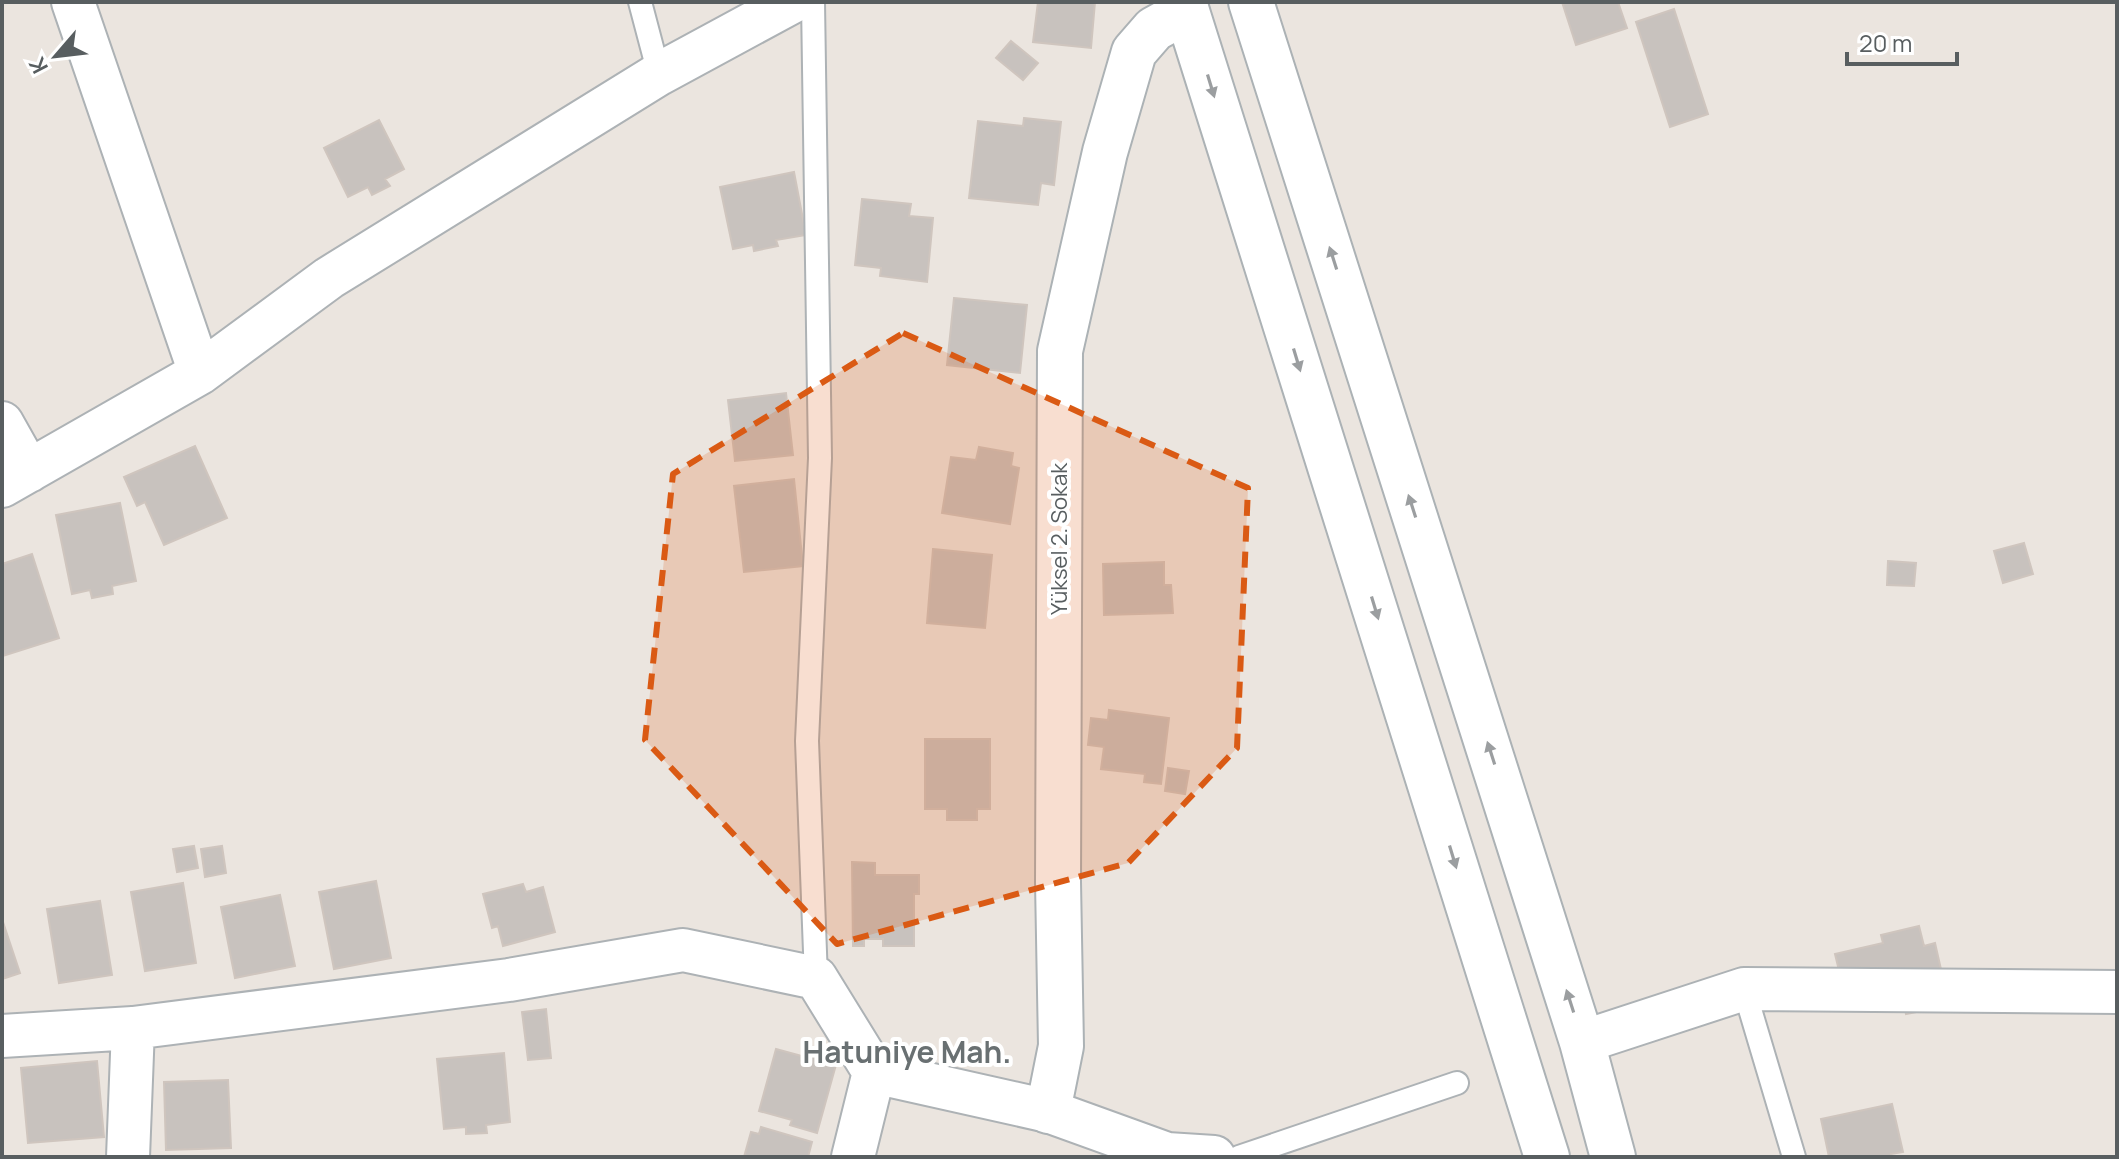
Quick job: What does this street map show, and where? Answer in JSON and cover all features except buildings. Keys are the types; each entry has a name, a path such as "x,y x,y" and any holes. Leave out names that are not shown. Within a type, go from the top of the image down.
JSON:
{"street":[{"path":"73,2 200,373"},
{"path":"2,423 15,479 200,373 329,278 659,74 792,2"},
{"path":"1251,2 1582,1042 1613,1157"},
{"path":"1186,7 1547,1157"},
{"name":"Yüksel 2. Sokak","path":"1048,1111 1061,1046 1058,882 1060,351 1105,152 1134,52 1154,29 1186,7"},
{"path":"2,1036 133,1028 509,980 683,950 816,978 874,1072 853,1157"},
{"path":"1582,1042 1744,989 2117,992"},
{"path":"128,1157 133,1028"},
{"path":"874,1072 1048,1111 1167,1154 1214,1157"}],"lane":[{"path":"640,2 659,74"},
{"path":"813,2 820,458 807,741 816,978"},
{"path":"1744,989 1794,1157"},
{"path":"1239,1157 1457,1083"}],"highlighted area":[{"path":"903,333 1248,488 1237,748 1128,863 837,944 645,740 673,474"}],"district":[{"name":"Hatuniye Mah.","path":"907,1053"}]}
